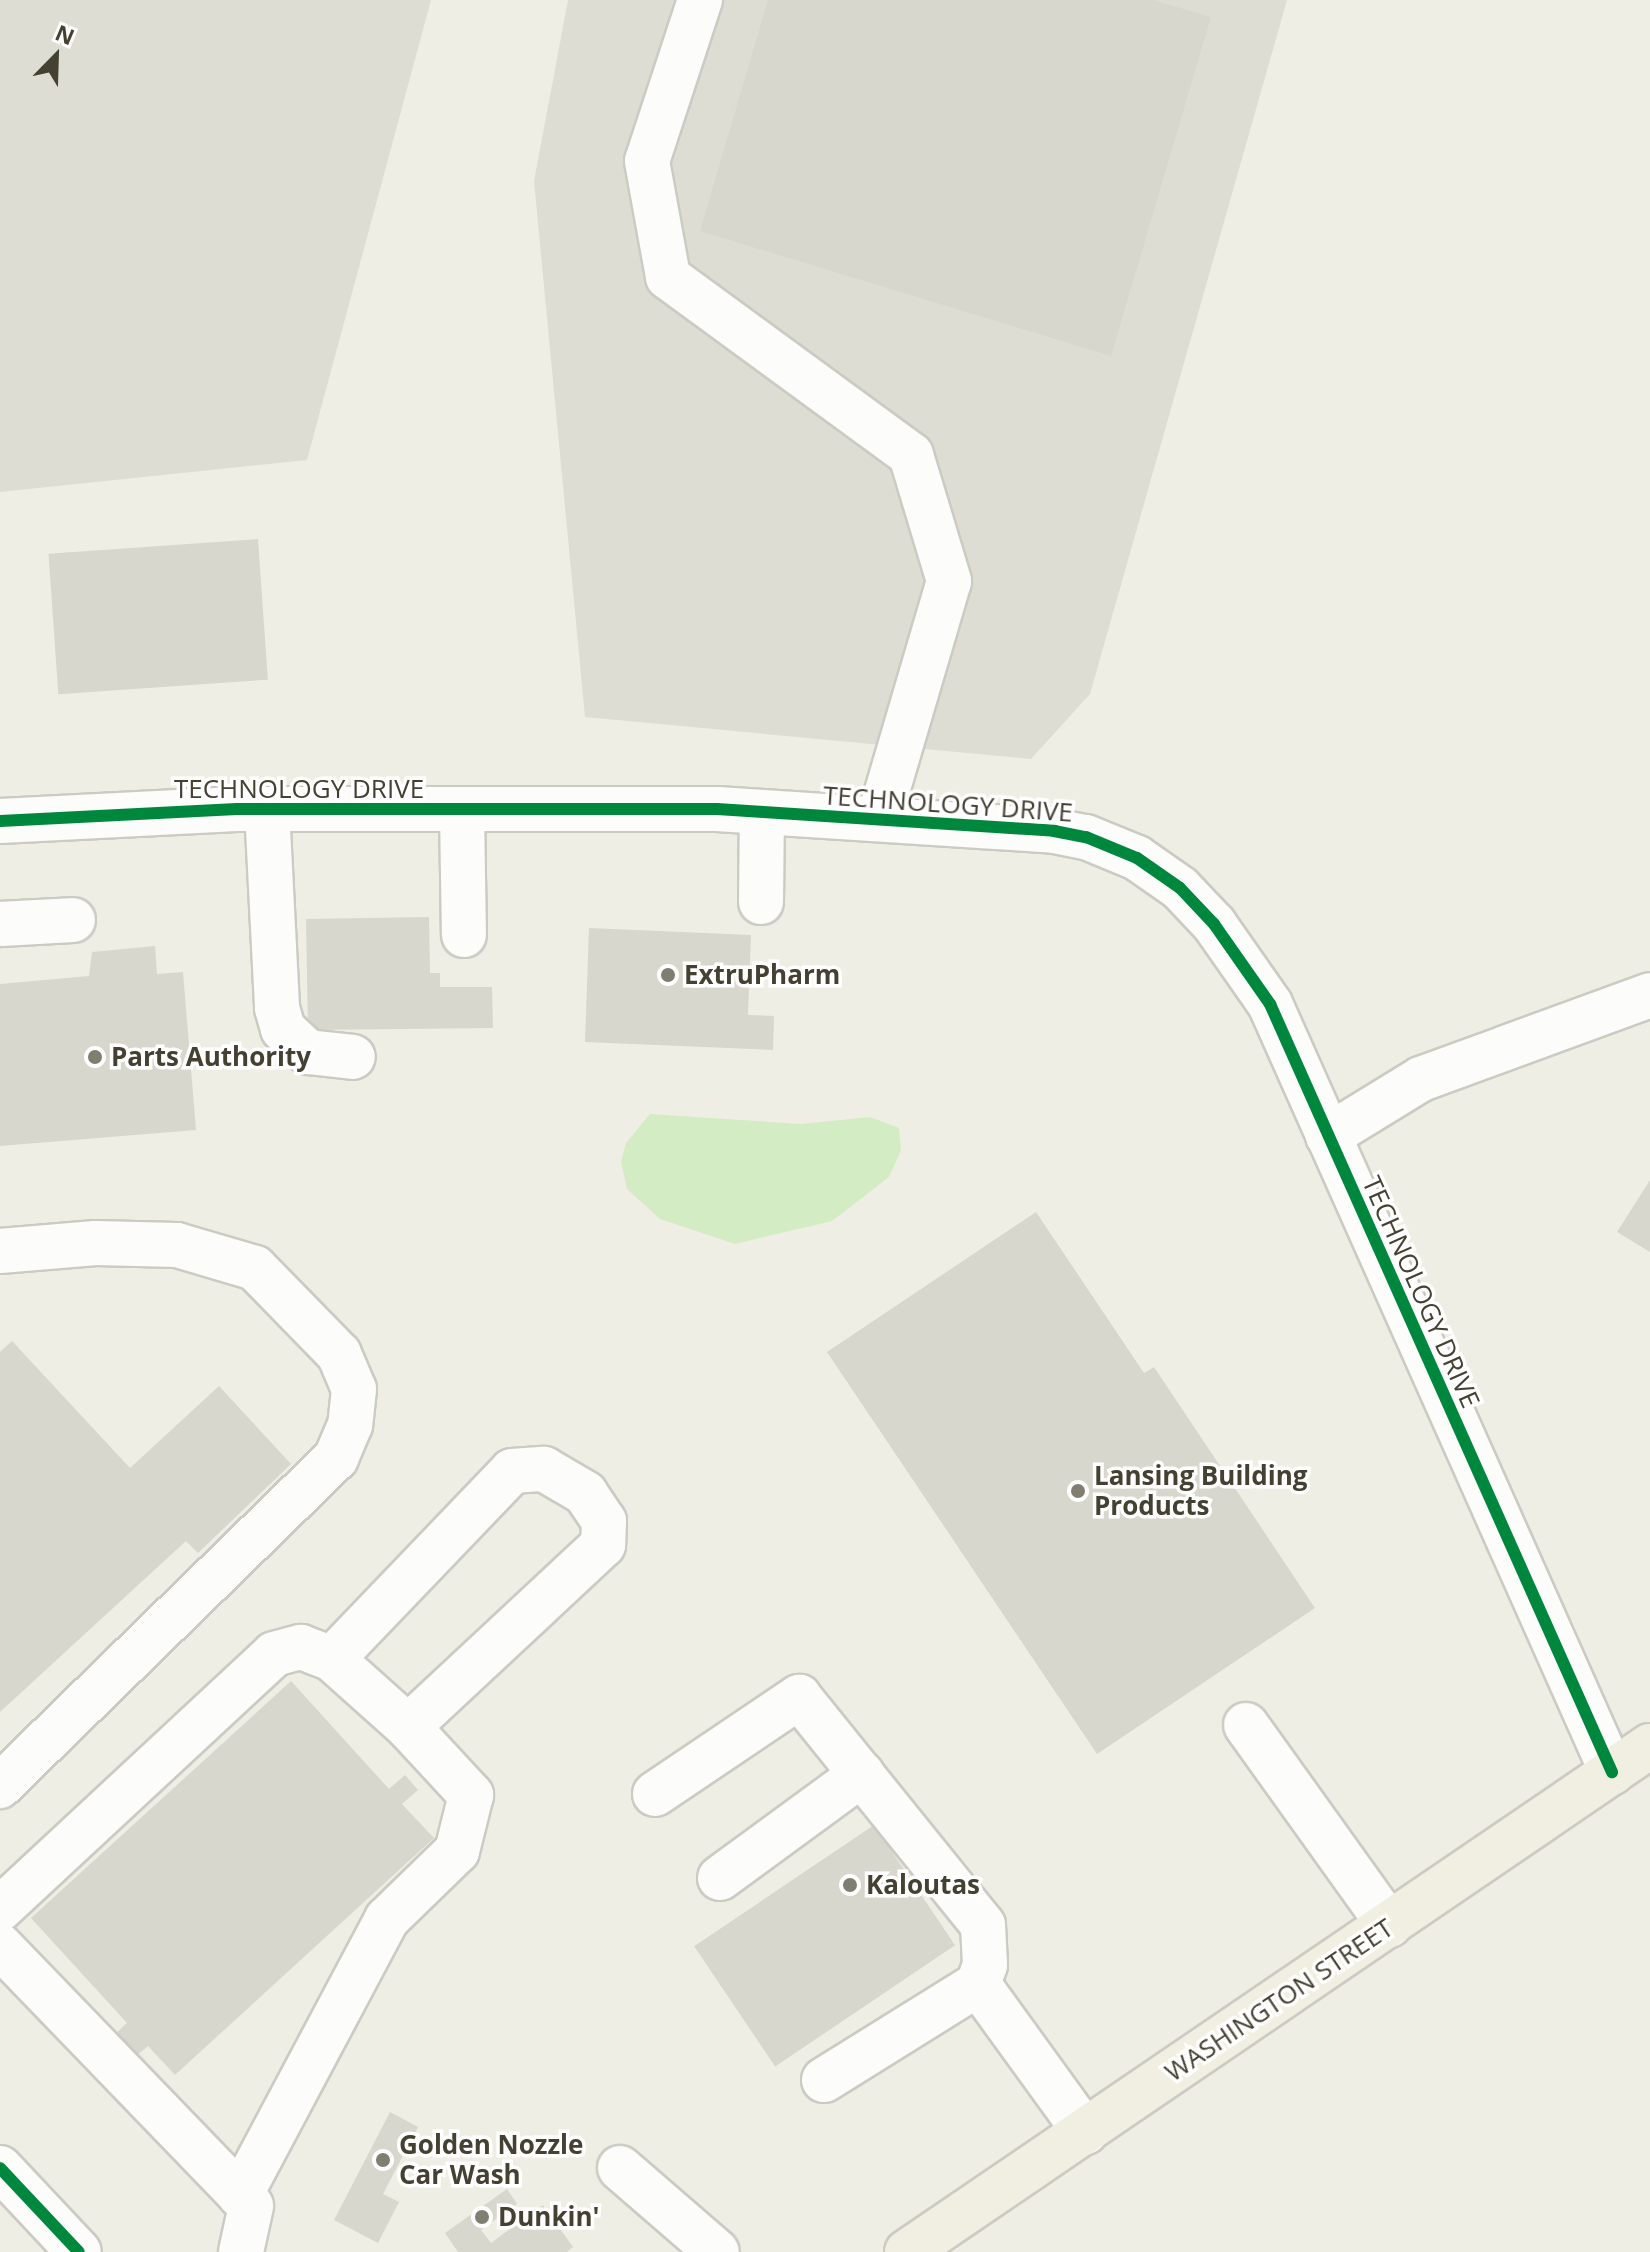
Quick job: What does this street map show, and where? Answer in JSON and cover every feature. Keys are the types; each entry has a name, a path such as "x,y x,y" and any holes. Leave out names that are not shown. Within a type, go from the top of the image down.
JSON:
{"main road":[{"name":"WASHINGTON STREET","path":"907,2252 1650,1746"}],"street":[{"path":"700,0 647,161 668,277 911,455 949,581 879,819"},
{"path":"267,809 277,1008 283,1029 308,1052 353,1057"},
{"name":"TECHNOLOGY DRIVE","path":"0,821 267,809 762,812 1086,837 1161,873 1214,924 1258,985 1612,1772"},
{"path":"462,811 464,935"},
{"path":"761,902 762,812"},
{"path":"0,924 73,920"},
{"path":"1328,1136 1421,1079 1650,995"},
{"path":"0,1251 96,1243 177,1245 255,1268 339,1354 354,1389 350,1425 336,1458 0,1786"},
{"path":"332,1659 512,1471 544,1469 585,1493 604,1521 603,1545 408,1727"},
{"path":"0,1909 274,1654 301,1647 332,1659 408,1727 471,1795 457,1851 387,1919 240,2195"},
{"path":"655,1794 799,1697 983,1925 985,1965 978,1984 824,2080"},
{"path":"1246,1725 1389,1925"},
{"path":"720,1878 862,1774"},
{"path":"0,1946 251,2206 241,2252"},
{"path":"978,1984 1085,2132"},
{"path":"0,2168 79,2252"},
{"path":"620,2168 717,2252"}],"shaded area":[{"path":"0,0 431,0 307,460 0,492"},
{"path":"568,0 1287,0 1090,694 1031,759 585,717 534,181"}],"green space":[{"path":"650,1114 801,1124 870,1117 899,1128 901,1150 889,1177 832,1221 735,1244 660,1219 627,1189 621,1162 626,1143"}],"building":[{"path":"768,0 1153,0 1211,17 1111,356 700,231"},
{"path":"258,539 268,680 58,694 49,554"},
{"path":"429,917 430,973 440,973 440,987 492,987 493,1028 308,1030 306,919"},
{"name":"ExtruPharm","path":"589,928 751,935 748,1015 774,1016 773,1050 585,1042"},
{"name":"Parts Authority","path":"155,946 157,974 183,972 196,1130 0,1146 0,984 89,976 92,952"},
{"path":"1650,1180 1650,1252 1617,1232"},
{"name":"Lansing Building Products","path":"1036,1212 1144,1373 1154,1367 1315,1608 1097,1754 827,1352"},
{"path":"12,1341 130,1468 219,1386 291,1464 198,1553 186,1541 0,1712 0,1352"},
{"path":"291,1681 389,1789 405,1775 418,1790 402,1804 434,1838 175,2075 148,2046 135,2057 115,2034 127,2023 31,1918"},
{"name":"Kaloutas","path":"874,1825 955,1945 775,2067 694,1946"},
{"name":"Golden Nozzle Car Wash","path":"390,2112 418,2127 383,2194 399,2202 378,2243 334,2220"},
{"name":"Dunkin'","path":"507,2189 517,2204 481,2230 491,2243 543,2205 573,2247 567,2252 458,2252 445,2233"}],"cycle path":[{"path":"0,821 237,809 717,809 1054,831 1086,837 1137,858 1180,888 1214,924 1270,1004 1612,1772"},
{"path":"0,2168 79,2252"}],"place":[{"name":"ExtruPharm","path":"668,975"},
{"name":"Parts Authority","path":"95,1057"},
{"name":"Lansing Building Products","path":"1078,1491"},
{"name":"Kaloutas","path":"850,1885"},
{"name":"Golden Nozzle Car Wash","path":"383,2160"},
{"name":"Dunkin'","path":"482,2217"}]}
